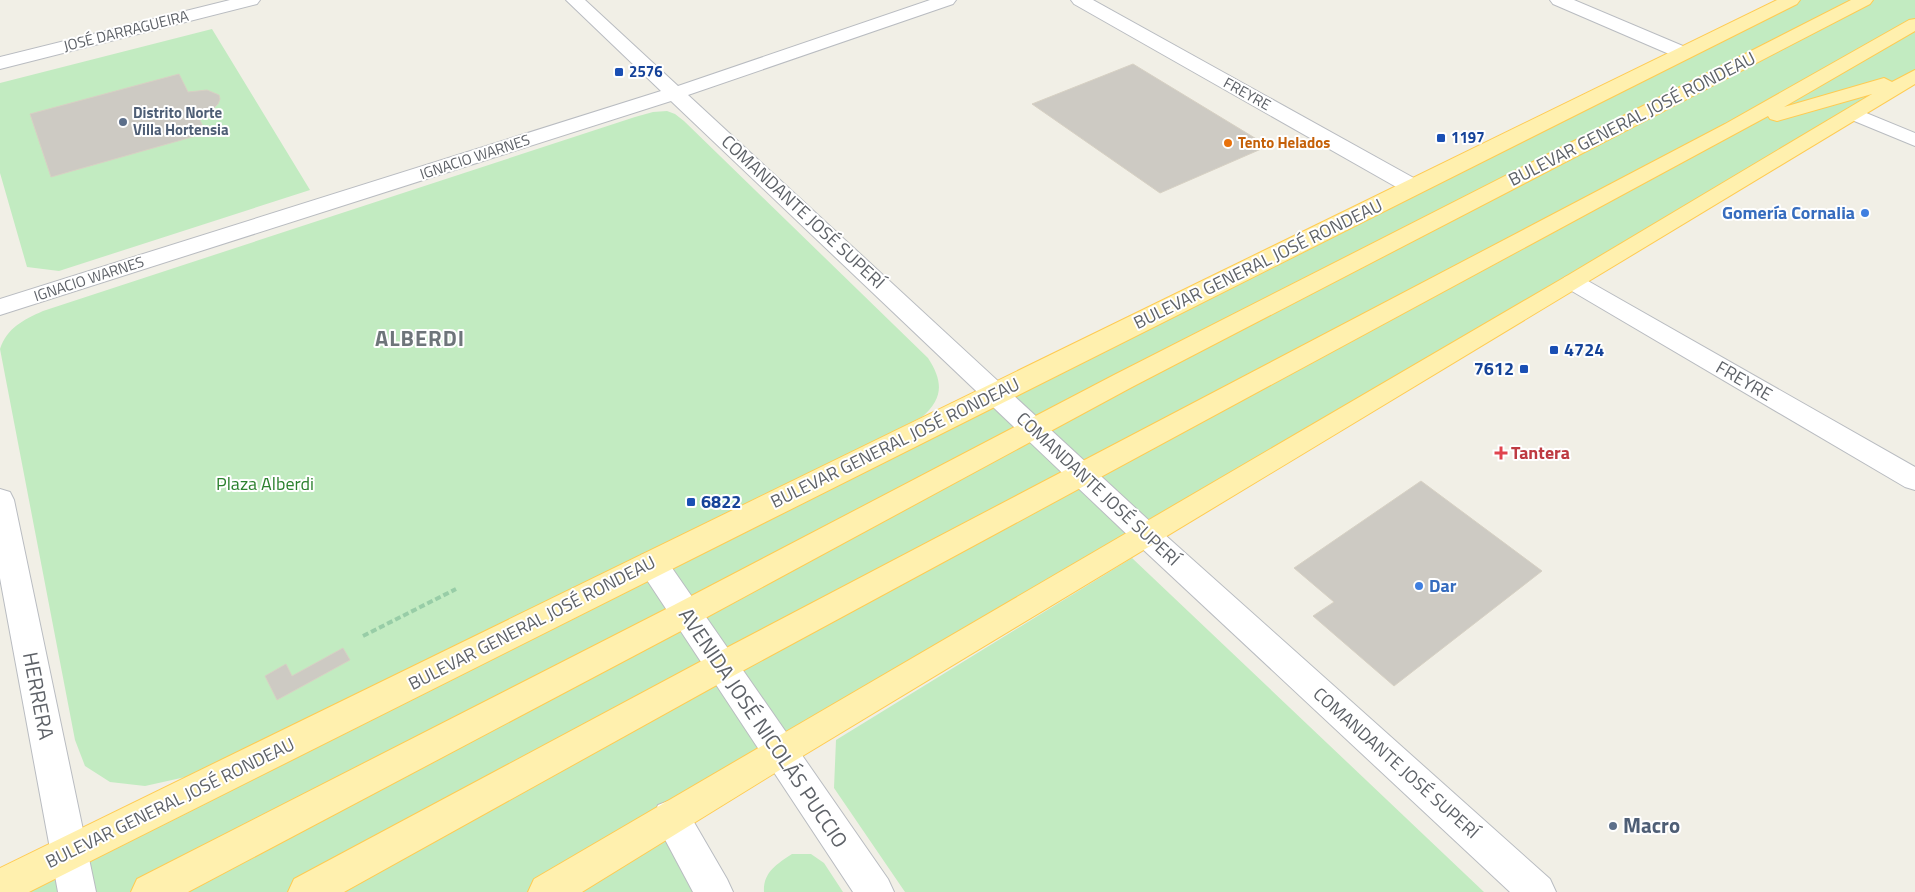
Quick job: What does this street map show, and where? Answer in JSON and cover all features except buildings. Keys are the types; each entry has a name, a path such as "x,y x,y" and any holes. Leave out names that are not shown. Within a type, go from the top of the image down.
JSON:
{"main road":[{"name":"BULEVAR GENERAL JOSÉ RONDEAU","path":"0,887 1791,0"},
{"name":"BULEVAR GENERAL JOSÉ RONDEAU","path":"150,892 685,614 1033,428 1864,0"},
{"path":"307,892 722,666 1732,128 1915,24"},
{"path":"1732,128 1915,76"},
{"path":"547,892 1145,534 1573,282 1915,76"},
{"path":"1344,222 1504,184"}],"street":[{"name":"JOSÉ DARRAGUEIRA","path":"0,63 251,0"},
{"name":"COMANDANTE JOSÉ SUPERÍ","path":"576,0 1145,534 1537,892"},
{"name":"IGNACIO WARNES","path":"0,307 676,93 947,0"},
{"name":"FREYRE","path":"1080,0 1413,188"},
{"path":"1559,0 1683,53"},
{"path":"1854,114 1915,140"},
{"name":"FREYRE","path":"1573,282 1915,480"},
{"name":"HERRERA","path":"0,500 77,892"},
{"name":"AVENIDA JOSÉ NICOLÁS PUCCIO","path":"652,564 875,892"},
{"path":"671,817 714,892"}],"path":[{"path":"363,636 456,589"}],"green space":[{"path":"1791,0 1915,0 1915,76 671,817 714,892 0,892"},
{"path":"212,29 310,190 59,271 27,267 0,173 0,83"},
{"name":"Plaza Alberdi","path":"667,111 684,121 928,358 936,374 939,389 938,396 929,410 922,417 217,770 145,786 110,782 85,766 75,740 0,349 11,330 22,321 43,311 635,117 653,112"},
{"path":"1132,558 1484,892 905,892 834,788 836,740"},
{"path":"792,854 811,854 824,863 843,892 764,892 764,885 768,874 776,865"}],"place":[{"name":"2576","path":"619,72"},
{"name":"Distrito Norte Villa Hortensia","path":"123,122"},
{"name":"1197","path":"1441,138"},
{"name":"Tento Helados","path":"1228,143"},
{"name":"Gomería Cornalia","path":"1865,213"},
{"name":"4724","path":"1554,350"},
{"name":"7612","path":"1524,369"},
{"name":"Tantera","path":"1501,453"},
{"name":"6822","path":"691,502"},
{"name":"Dar","path":"1419,586"},
{"name":"Macro","path":"1613,826"}],"district":[{"name":"ALBERDI","path":"420,338"}]}
